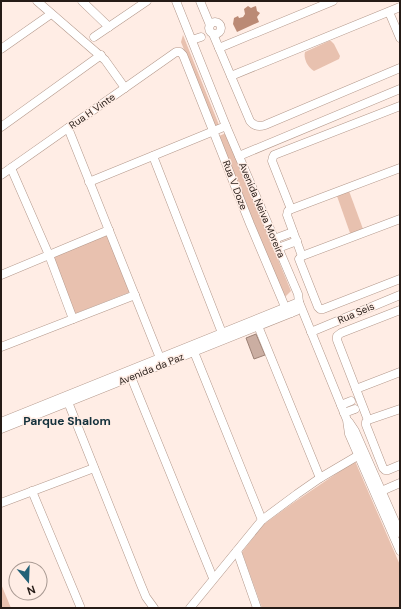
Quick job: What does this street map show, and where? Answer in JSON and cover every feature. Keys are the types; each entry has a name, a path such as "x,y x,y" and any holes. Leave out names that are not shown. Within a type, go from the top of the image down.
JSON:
{"street":[{"path":"37,1 100,55 125,88"},
{"path":"82,1 109,27"},
{"path":"94,37 147,1"},
{"name":"Avenida Neiva Moreira","path":"176,1 226,126 298,294 300,305 341,405 346,417 355,431 400,551"},
{"path":"200,1 210,25 216,22 221,27 219,33 213,34 250,121 254,125 266,125 400,68"},
{"path":"219,48 333,1"},
{"path":"231,76 400,7"},
{"path":"389,12 400,38"},
{"path":"1,49 51,14"},
{"path":"191,38 200,35"},
{"name":"Rua H Vinte","path":"1,175 176,52 180,52 183,55"},
{"path":"1,127 100,55"},
{"name":"Rua V Doze","path":"183,55 250,224 288,310"},
{"path":"239,156 400,89"},
{"path":"291,209 272,161 274,155 400,106"},
{"path":"89,182 226,126"},
{"path":"68,128 161,361"},
{"path":"153,156 224,336"},
{"path":"11,168 49,255 73,319"},
{"path":"302,256 287,215 288,211 400,168"},
{"path":"400,219 302,256 299,259 320,309 400,279"},
{"path":"1,275 109,230"},
{"path":"274,239 293,232"},
{"path":"278,248 296,241"},
{"path":"1,347 135,295"},
{"name":"Rua Seis","path":"311,332 400,295"},
{"name":"Avenida da Paz","path":"1,422 67,399 300,305"},
{"path":"400,310 341,333 338,336 337,341 368,420 366,425 383,468 388,470 400,465"},
{"path":"257,323 320,478"},
{"path":"193,348 262,520"},
{"path":"356,390 400,372"},
{"path":"130,374 213,578"},
{"path":"67,399 141,585 146,597 154,608"},
{"name":"Avenida da Paz","path":"1,429 67,399"},
{"path":"341,405 351,401"},
{"path":"368,420 400,408"},
{"path":"346,417 355,409"},
{"name":"Avenida Neiva Moreira","path":"346,417 349,434 400,533"},
{"path":"190,608 262,520 320,478 359,455"},
{"path":"1,503 94,468"},
{"path":"378,492 400,483"},
{"path":"32,491 80,606"},
{"path":"237,551 256,608"}],"shaded area":[{"path":"248,6 251,8 256,6 257,11 260,13 257,17 259,22 237,32 233,24 234,18 238,16 239,18 243,17 245,14 244,9"},
{"path":"183,35 219,125 215,127 181,42"},
{"path":"329,41 334,44 340,56 339,59 314,71 306,63 305,52"},
{"path":"226,133 291,291 284,298 219,136"},
{"path":"349,191 363,229 351,234 337,196"},
{"path":"108,235 130,292 74,314 52,257"},
{"path":"355,461 400,565 400,608 262,608 242,552 264,524"},
{"path":"1,584 11,608 1,608"}],"building":[{"path":"256,334 265,355 254,359 246,338"}],"district":[{"name":"Parque Shalom","path":"67,421"}]}
